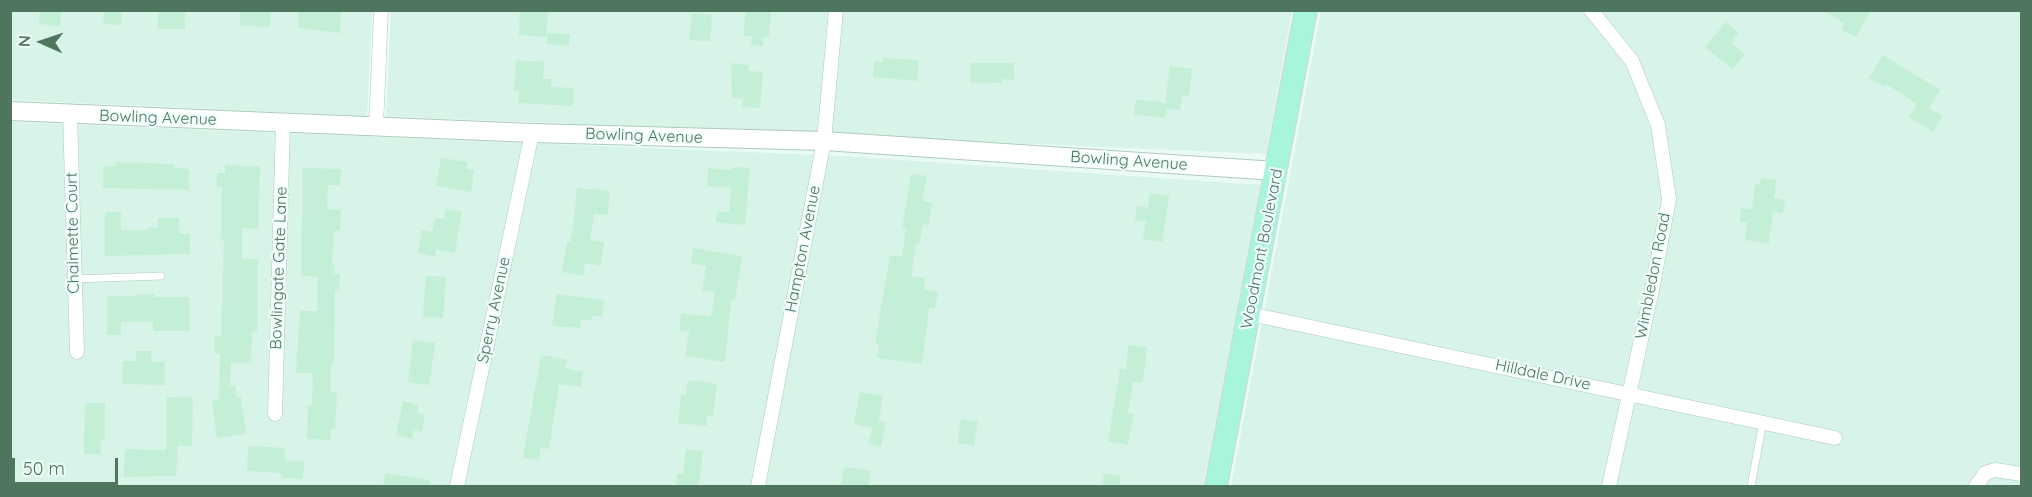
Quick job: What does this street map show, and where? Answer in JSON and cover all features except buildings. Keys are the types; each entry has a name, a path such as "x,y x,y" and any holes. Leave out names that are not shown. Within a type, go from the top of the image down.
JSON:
{"main road":[{"name":"Woodmont Boulevard","path":"1216,486 1306,10"}],"street":[{"path":"376,128 381,10"},
{"name":"Hampton Avenue","path":"758,486 824,141 836,10"},
{"name":"Wimbledon Road","path":"1591,10 1632,61 1658,125 1669,199 1652,290 1609,486"},
{"name":"Bowling Avenue","path":"10,111 532,134 824,141 1276,171"},
{"name":"Chalmette Court","path":"70,114 73,279 77,352"},
{"name":"Bowlingate Gate Lane","path":"275,414 284,123"},
{"name":"Sperry Avenue","path":"456,486 532,134"},
{"name":"Hilldale Drive","path":"1250,314 1835,438"},
{"path":"1976,486 1985,473 1995,470 2022,474"}],"lane":[{"path":"73,279 161,276"},
{"path":"1751,486 1763,422"}],"shaded area":[{"path":"11,11 372,11 367,116 11,100"},
{"path":"391,11 1292,11 1266,154 386,116"},
{"path":"1321,11 2021,11 2021,486 1231,486"},
{"path":"11,122 843,156 1261,185 1203,486 11,486"}]}
